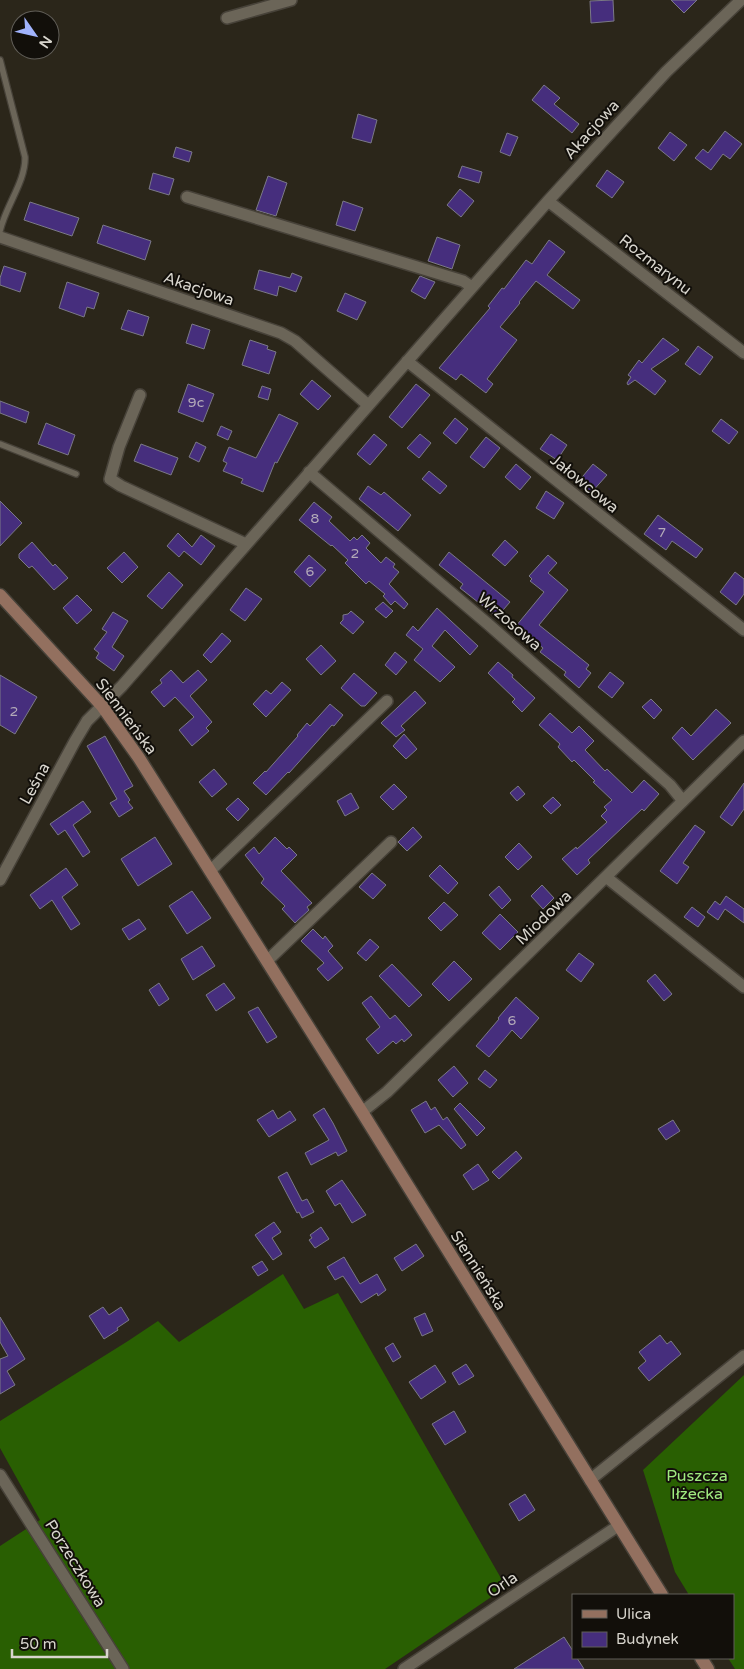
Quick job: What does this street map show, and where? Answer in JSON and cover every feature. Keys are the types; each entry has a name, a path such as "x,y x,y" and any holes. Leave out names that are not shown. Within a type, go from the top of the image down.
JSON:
{"main road":[{"name":"Siennieńska","path":"0,595 102,706 139,758 362,1112 661,1594"}],"street":[{"path":"227,18 291,0"},
{"name":"Akacjowa","path":"102,706 548,200 666,72 742,0"},
{"path":"187,196 463,281 472,287"},
{"name":"Rozmarynu","path":"548,200 744,353"},
{"name":"Akacjowa","path":"0,237 281,333 295,341 368,405"},
{"name":"Jałowcowa","path":"406,361 744,630"},
{"path":"140,395 119,447 110,480 246,544"},
{"name":"Wrzosowa","path":"309,472 496,630 670,785 683,801"},
{"path":"210,871 387,700"},
{"name":"Leśna","path":"0,880 75,741 91,716 102,706"},
{"name":"Miodowa","path":"362,1112 380,1099 744,741"},
{"path":"267,961 391,842"},
{"path":"606,877 744,987"},
{"path":"590,1480 744,1356"},
{"name":"Porzeczkowa","path":"0,1475 123,1669"},
{"name":"Orla","path":"404,1669 618,1526"}],"lane":[{"path":"0,60 26,167 3,219 0,231"},
{"path":"0,444 76,474"}],"green space":[{"path":"283,1274 304,1309 338,1293 506,1587 385,1669 0,1669 0,1546 40,1520 0,1448 0,1421 158,1321 179,1342"},
{"name":"Puszcza Iłżecka","path":"744,1375 744,1669 735,1669 729,1659 734,1659 734,1594 688,1594 675,1572 643,1470"}],"building":[{"path":"613,0 614,21 591,23 590,1"},
{"path":"671,0 697,0 684,13"},
{"path":"544,85 560,98 554,104 579,124 572,133 532,100"},
{"path":"358,114 377,120 371,143 352,138"},
{"path":"725,131 742,144 730,159 723,154 711,170 695,158 703,149 708,153"},
{"path":"670,132 687,145 674,161 658,148"},
{"path":"507,133 518,137 510,156 500,152"},
{"path":"176,147 192,152 189,162 173,157"},
{"path":"462,166 482,172 479,183 458,177"},
{"path":"607,170 624,182 612,198 596,186"},
{"path":"153,173 174,179 169,195 149,189"},
{"path":"268,176 287,183 276,216 256,210"},
{"path":"460,189 474,201 461,217 447,205"},
{"path":"343,201 363,208 355,231 336,225"},
{"path":"30,202 79,218 72,236 24,220"},
{"path":"103,225 151,241 145,260 97,243"},
{"path":"437,237 460,245 452,269 428,261"},
{"path":"549,240 565,252 547,275 580,300 573,309 536,281 500,327 517,340 487,379 493,384 486,393 461,374 456,380 439,368 490,308 488,306 502,288 504,289 526,260 532,264"},
{"path":"4,266 26,273 20,292 0,285"},
{"path":"259,270 290,278 292,273 302,277 296,292 279,286 277,296 254,289"},
{"path":"420,276 435,282 425,299 411,291"},
{"path":"67,282 99,293 94,309 87,307 84,317 59,308"},
{"path":"345,293 366,302 357,320 337,311"},
{"path":"128,310 149,317 143,336 121,329"},
{"path":"192,324 210,330 204,349 186,343"},
{"path":"663,338 679,350 651,369 666,381 655,395 635,380 628,385 627,383 631,377 628,375 639,360 642,363"},
{"path":"250,340 268,346 267,349 276,352 269,374 242,365"},
{"path":"698,346 713,357 700,375 685,364"},
{"path":"312,380 331,396 318,410 300,394"},
{"path":"188,384 214,394 203,422 178,412"},
{"path":"416,384 430,395 402,428 389,417"},
{"path":"262,386 271,389 268,400 258,397"},
{"path":"0,401 29,412 26,423 0,413"},
{"path":"279,414 298,423 277,463 275,462 263,492 241,483 243,479 223,471 227,463 223,461 229,447 256,458"},
{"path":"455,418 468,429 456,444 443,433"},
{"path":"721,419 738,432 729,444 712,431"},
{"path":"46,423 75,435 68,455 38,444"},
{"path":"221,426 232,431 228,440 217,435"},
{"path":"374,434 387,445 370,465 357,454"},
{"path":"420,434 431,443 419,458 407,448"},
{"path":"551,434 567,445 557,460 540,449"},
{"path":"486,437 500,448 484,468 470,457"},
{"path":"196,442 206,447 199,462 189,457"},
{"path":"141,444 178,458 171,475 134,461"},
{"path":"516,464 531,477 520,490 505,477"},
{"path":"593,464 607,475 591,493 578,482"},
{"path":"429,471 447,486 440,494 422,479"},
{"path":"368,486 381,495 384,492 411,515 398,531 359,499"},
{"path":"546,491 564,503 554,519 536,508"},
{"path":"0,501 22,523 0,546"},
{"path":"314,502 332,517 329,521 350,541 354,537 357,540 362,535 370,543 366,548 381,563 386,557 395,564 393,567 399,572 389,584 408,604 404,609 395,601 391,605 383,596 385,594 369,581 366,584 345,563 348,560 332,545 299,520"},
{"path":"658,515 703,549 696,558 672,541 666,550 644,534"},
{"path":"178,533 192,547 201,535 215,546 201,565 184,551 179,557 167,546"},
{"path":"505,540 518,552 505,566 492,555"},
{"path":"32,542 53,566 55,564 68,578 54,590 32,566 29,568 19,558 19,554"},
{"path":"124,552 138,567 122,583 107,568"},
{"path":"449,552 510,602 497,617 460,588 463,584 439,565"},
{"path":"309,555 326,570 310,587 294,572"},
{"path":"548,555 557,563 548,573 568,590 539,625 589,665 586,669 591,673 579,688 564,675 566,672 540,652 543,648 516,626 544,592 530,581 532,579 529,576"},
{"path":"169,572 183,585 162,609 147,596"},
{"path":"735,572 744,579 744,594 736,605 720,592"},
{"path":"246,588 262,599 245,621 230,610"},
{"path":"77,595 92,610 77,624 63,608"},
{"path":"383,602 393,611 386,618 375,609"},
{"path":"437,608 478,646 470,655 445,630 432,646 455,667 440,682 414,660 423,649 406,635 413,626 418,631"},
{"path":"351,611 364,622 353,634 340,623 343,620 343,615"},
{"path":"113,612 128,621 112,647 124,656 114,671 96,658 99,653 94,649 107,632 102,629"},
{"path":"222,633 231,641 211,663 203,655"},
{"path":"321,645 336,661 321,675 306,659"},
{"path":"395,652 407,662 396,675 385,665"},
{"path":"498,662 535,698 522,712 512,702 515,699 488,673"},
{"path":"171,670 183,683 198,670 207,680 190,696 212,722 206,728 209,731 192,746 179,730 194,717 175,697 164,707 151,692 162,683 160,680"},
{"path":"610,672 624,683 612,698 598,687"},
{"path":"354,673 377,693 365,706 361,706 341,688"},
{"path":"0,675 37,697 15,734 0,725"},
{"path":"282,682 291,690 266,717 253,704 266,690 271,694"},
{"path":"415,691 426,703 401,726 405,730 396,737 381,723"},
{"path":"651,699 662,710 654,719 642,707"},
{"path":"330,704 343,715 266,795 253,783 266,772 307,723 310,726"},
{"path":"716,709 731,723 693,760 672,738 682,727 691,736"},
{"path":"550,713 572,733 579,726 594,741 585,750 605,771 607,769 632,793 644,780 659,794 644,811 642,809 588,860 590,863 577,875 562,859 576,847 577,849 607,822 601,816 607,810 604,807 612,800 574,760 572,762 558,747 560,744 539,725"},
{"path":"404,734 417,749 406,759 393,746"},
{"path":"105,736 133,786 124,791 130,800 128,802 133,808 119,817 110,803 117,799 87,746"},
{"path":"214,769 227,784 212,797 199,782"},
{"path":"744,783 744,809 732,826 720,817"},
{"path":"394,784 407,797 393,810 380,797"},
{"path":"518,786 525,794 517,801 510,793"},
{"path":"351,793 359,808 345,816 337,801"},
{"path":"553,797 561,805 551,814 543,806"},
{"path":"238,798 249,809 238,821 226,809"},
{"path":"83,801 91,812 73,825 90,852 83,857 65,830 58,835 50,824"},
{"path":"695,825 705,832 683,863 689,867 677,884 660,871"},
{"path":"413,827 422,837 407,851 398,842"},
{"path":"155,837 172,864 138,886 121,859"},
{"path":"275,837 287,849 289,847 297,855 281,871 312,903 307,907 309,910 295,923 282,909 285,906 261,883 264,879 245,855 254,847 259,854"},
{"path":"519,843 532,857 518,870 505,857"},
{"path":"440,865 458,883 448,894 429,876"},
{"path":"66,868 78,885 62,897 80,924 71,930 52,900 40,909 30,895"},
{"path":"372,873 386,885 373,899 359,887"},
{"path":"542,885 554,898 543,909 531,896"},
{"path":"499,886 511,900 502,909 489,895"},
{"path":"192,891 211,918 187,934 169,906"},
{"path":"726,896 744,909 744,923 725,909 718,920 707,912 715,901 720,905"},
{"path":"444,902 458,915 441,931 428,918"},
{"path":"692,907 705,917 698,927 684,917"},
{"path":"500,914 518,932 500,950 482,933"},
{"path":"139,919 146,929 129,940 122,929"},
{"path":"313,929 323,939 325,936 333,946 328,951 343,968 328,981 317,969 324,963 301,941"},
{"path":"370,939 379,947 366,961 357,953"},
{"path":"202,946 215,966 193,980 181,959"},
{"path":"579,953 594,964 581,982 566,970"},
{"path":"454,961 472,979 449,1001 432,984"},
{"path":"392,964 422,995 409,1007 379,976"},
{"path":"655,974 672,994 664,1001 647,981"},
{"path":"159,983 169,999 159,1006 149,990"},
{"path":"224,983 235,998 216,1011 206,995"},
{"path":"371,996 390,1019 395,1015 412,1035 404,1042 402,1039 396,1044 393,1041 378,1054 366,1039 380,1027 362,1003"},
{"path":"516,997 539,1018 521,1039 512,1030 489,1057 476,1046"},
{"path":"258,1007 277,1037 267,1043 248,1012"},
{"path":"454,1066 468,1083 453,1097 438,1080"},
{"path":"485,1070 497,1080 490,1088 478,1079"},
{"path":"426,1101 431,1110 435,1107 443,1120 447,1117 466,1145 461,1149 439,1125 425,1133 411,1110"},
{"path":"460,1103 485,1128 477,1136 454,1109"},
{"path":"324,1108 347,1151 338,1156 336,1152 311,1165 305,1153 329,1140 313,1115"},
{"path":"273,1110 278,1119 290,1111 296,1120 269,1137 257,1120"},
{"path":"673,1120 680,1131 666,1140 658,1129"},
{"path":"516,1151 522,1158 499,1179 492,1172"},
{"path":"478,1164 489,1180 473,1190 463,1175"},
{"path":"287,1172 302,1201 307,1199 314,1212 302,1218 299,1212 297,1213 278,1177"},
{"path":"342,1180 366,1215 352,1223 340,1203 335,1206 326,1191"},
{"path":"274,1222 281,1232 272,1238 282,1254 273,1260 255,1235"},
{"path":"321,1227 329,1239 315,1248 309,1240 312,1238 310,1235"},
{"path":"416,1244 424,1256 402,1271 394,1258"},
{"path":"344,1257 360,1284 377,1274 386,1290 378,1296 377,1293 361,1303 343,1276 335,1280 327,1267"},
{"path":"262,1261 268,1270 258,1276 252,1267"},
{"path":"103,1307 109,1315 121,1307 129,1320 104,1339 89,1316"},
{"path":"425,1313 433,1331 422,1336 414,1318"},
{"path":"0,1317 25,1359 7,1371 15,1385 0,1394 0,1359 8,1356 0,1342"},
{"path":"660,1335 667,1344 671,1341 681,1354 649,1381 638,1368 646,1361 639,1352"},
{"path":"393,1343 401,1357 393,1362 385,1348"},
{"path":"466,1364 474,1376 459,1385 452,1373"},
{"path":"435,1365 446,1382 421,1399 409,1382"},
{"path":"454,1411 466,1432 445,1445 432,1424"},
{"path":"525,1494 535,1510 519,1521 509,1504"},
{"path":"564,1637 572,1649 572,1659 578,1659 584,1669 514,1669"}]}
